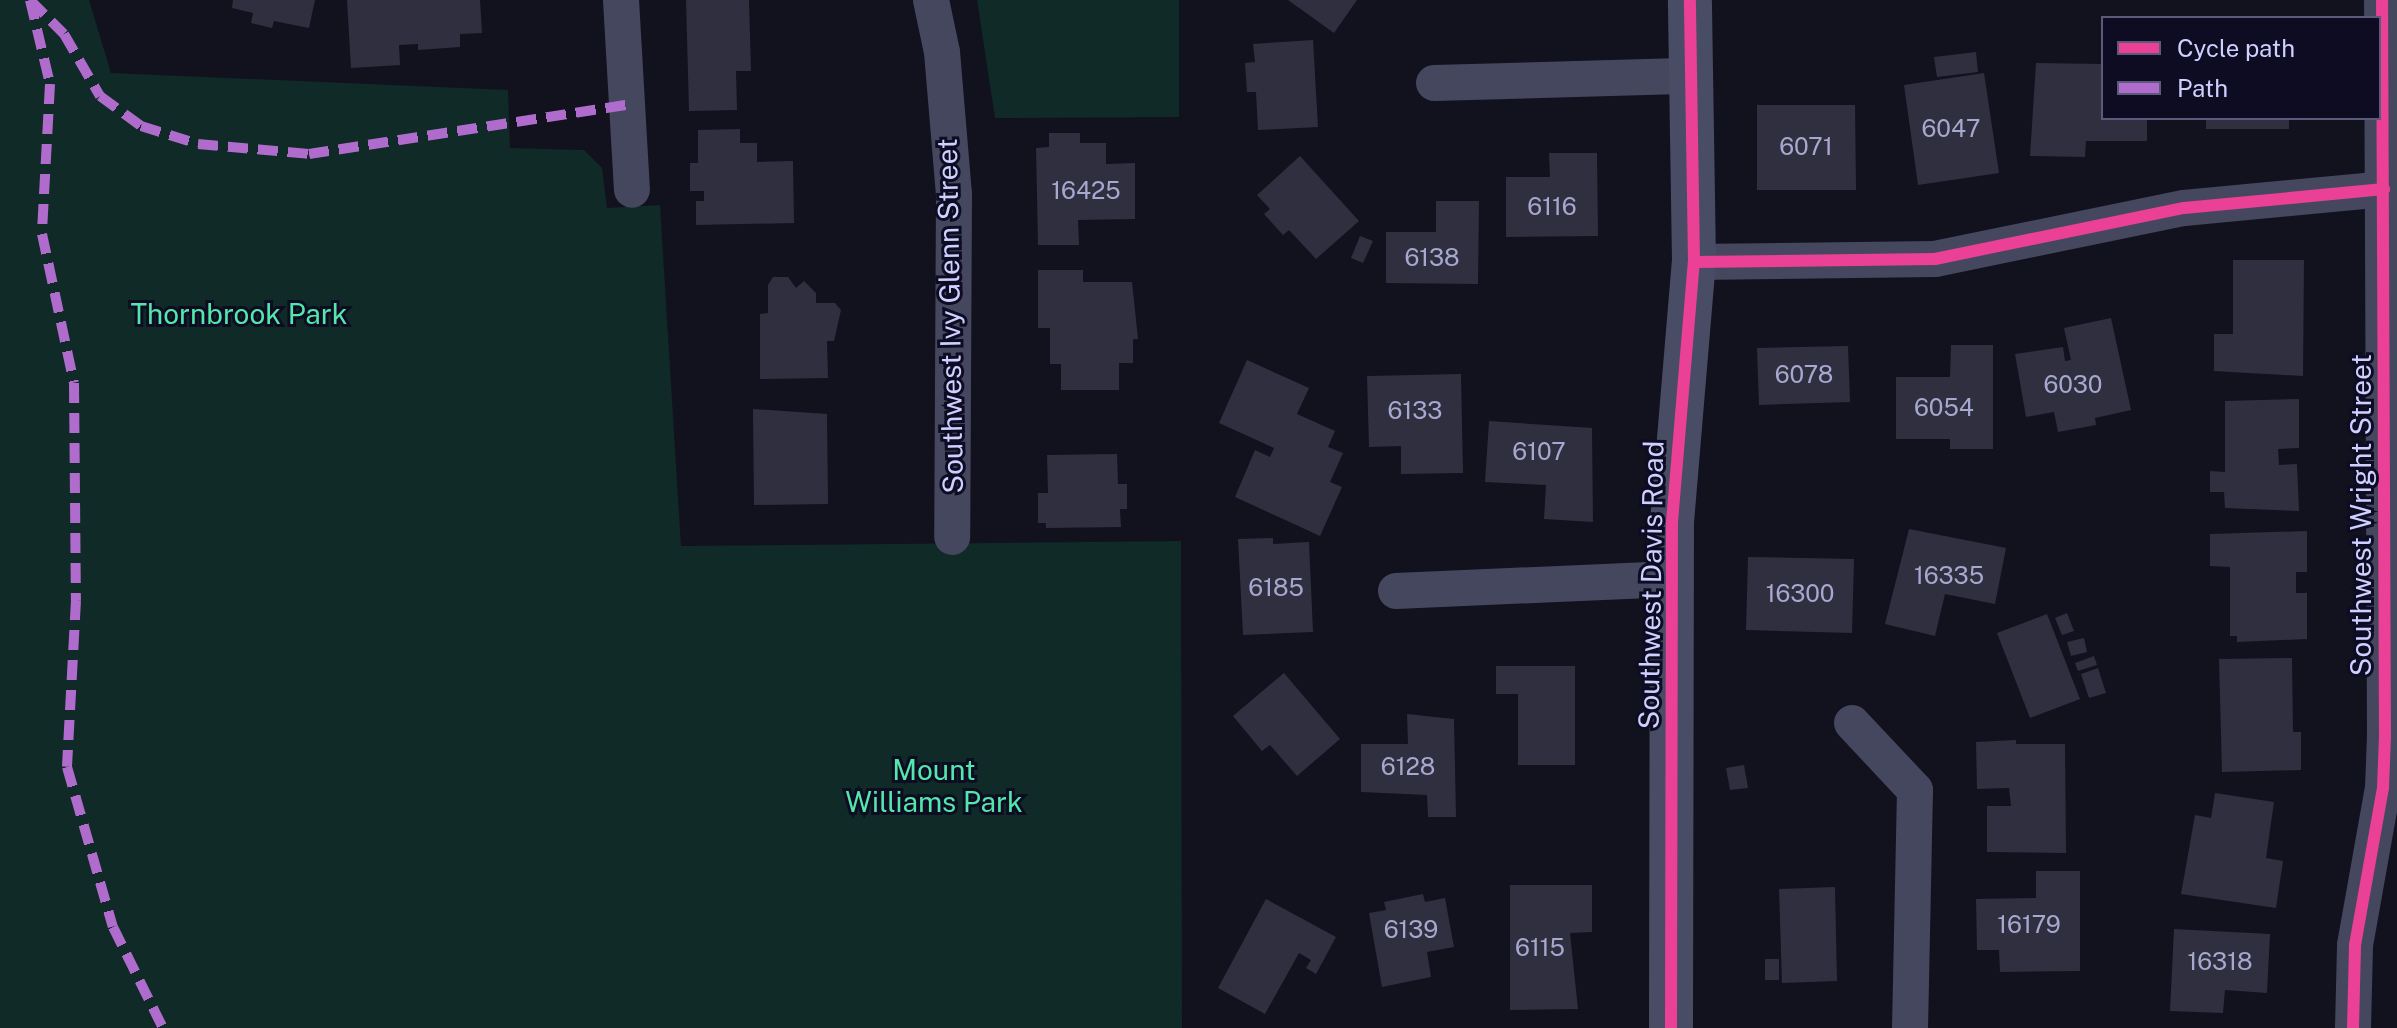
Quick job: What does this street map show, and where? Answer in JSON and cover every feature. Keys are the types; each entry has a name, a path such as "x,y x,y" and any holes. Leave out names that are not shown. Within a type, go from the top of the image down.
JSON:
{"street":[{"path":"621,0 632,190"},
{"name":"Southwest Ivy Glenn Street","path":"931,0 942,52 954,194 952,537"},
{"name":"Southwest Davis Road","path":"1671,1028 1675,452 1694,262 1690,0"},
{"name":"Southwest Wright Street","path":"2353,1028 2355,945 2383,788 2392,466 2382,0"},
{"path":"1434,83 1690,76"},
{"path":"1694,262 1935,259 2184,208 2384,189"},
{"path":"1396,591 1672,579"},
{"path":"1852,723 1915,790 1910,1028"}],"green space":[{"name":"Mount Williams Park","path":"0,0 89,0 111,73 508,90 510,148 584,150 602,168 607,208 660,205 681,546 1181,541 1182,1028 0,1028"},
{"path":"977,0 1179,0 1179,117 995,118"}],"building":[{"path":"233,0 315,0 309,28 274,21 272,28 251,23 253,13 232,8"},
{"path":"347,0 480,0 482,33 460,34 460,47 418,50 418,44 399,45 400,65 351,68"},
{"path":"686,0 749,0 751,71 736,71 737,110 689,111"},
{"path":"1288,0 1357,0 1334,33"},
{"path":"1313,40 1318,127 1258,130 1256,92 1247,92 1245,63 1255,62 1253,44"},
{"path":"1976,52 1978,72 1937,77 1934,57"},
{"path":"2036,63 2101,64 2101,120 2147,120 2147,141 2086,141 2085,157 2030,156"},
{"path":"1984,73 1999,173 1918,185 1904,85"},
{"path":"1757,105 1855,105 1856,190 1757,190"},
{"path":"2206,120 2289,120 2289,129 2206,129"},
{"path":"740,129 740,143 757,143 757,162 793,161 794,223 696,225 696,201 704,201 704,191 690,191 690,163 698,163 698,130"},
{"path":"1049,133 1080,133 1080,143 1106,143 1106,164 1135,163 1135,219 1078,220 1079,245 1038,245 1036,148 1049,147"},
{"path":"1549,153 1597,153 1598,236 1506,237 1506,177 1550,177"},
{"path":"1300,156 1359,221 1316,259 1289,230 1283,235 1264,214 1270,209 1257,195"},
{"path":"1436,201 1479,201 1478,284 1386,283 1386,232 1436,232"},
{"path":"1360,236 1373,241 1363,263 1351,258"},
{"path":"2233,260 2304,260 2303,376 2214,371 2214,334 2233,334"},
{"path":"1038,270 1083,270 1083,282 1132,282 1138,339 1133,339 1133,363 1119,363 1119,390 1061,390 1061,364 1050,364 1050,328 1038,328"},
{"path":"773,277 788,277 796,288 804,281 816,293 816,303 835,303 841,310 834,341 827,341 828,378 760,379 760,314 768,313 768,285"},
{"path":"2111,318 2131,410 2095,418 2096,425 2058,432 2054,412 2026,417 2015,354 2063,347 2065,361 2071,360 2064,328"},
{"path":"1951,345 1993,345 1993,449 1950,449 1950,439 1896,439 1896,377 1950,377"},
{"path":"1848,346 1850,402 1759,405 1757,348"},
{"path":"1247,360 1309,388 1297,414 1335,431 1328,447 1343,453 1330,482 1342,487 1320,536 1235,497 1255,450 1270,457 1274,448 1219,423"},
{"path":"1461,374 1463,473 1401,474 1401,446 1369,447 1367,376"},
{"path":"2299,399 2299,448 2278,449 2279,465 2297,464 2299,511 2225,508 2224,492 2210,492 2210,471 2225,472 2225,401"},
{"path":"753,409 827,414 828,504 754,505"},
{"path":"1489,421 1592,428 1593,522 1544,519 1546,485 1485,482"},
{"path":"1117,454 1118,484 1127,484 1127,509 1120,509 1121,527 1046,528 1046,523 1038,523 1038,493 1048,493 1047,455"},
{"path":"1909,529 2006,548 1995,604 1945,594 1935,636 1885,624"},
{"path":"2307,531 2307,572 2296,572 2296,593 2307,593 2307,639 2237,642 2237,636 2230,636 2230,567 2210,566 2210,534"},
{"path":"1273,538 1273,544 1309,542 1313,632 1243,635 1238,539"},
{"path":"1748,557 1854,559 1852,633 1746,630"},
{"path":"2067,613 2074,631 2062,635 2055,618"},
{"path":"2047,614 2080,699 2030,718 1997,633"},
{"path":"2084,638 2087,652 2071,656 2067,642"},
{"path":"2094,656 2097,665 2078,671 2075,663"},
{"path":"2292,658 2293,732 2301,732 2301,770 2222,772 2219,659"},
{"path":"1496,666 1575,666 1575,765 1518,765 1518,694 1496,694"},
{"path":"2098,668 2106,693 2089,698 2081,674"},
{"path":"1284,673 1340,739 1297,776 1270,745 1262,751 1233,716"},
{"path":"1407,714 1454,719 1456,817 1428,817 1427,795 1361,792 1361,744 1408,744"},
{"path":"2016,740 2016,744 2065,744 2066,853 1987,852 1987,806 2011,806 2009,788 1977,789 1976,742"},
{"path":"1744,765 1748,788 1730,790 1726,768"},
{"path":"2215,793 2274,802 2266,858 2283,861 2276,908 2181,894 2195,815 2211,818"},
{"path":"2036,871 2080,871 2080,971 2000,972 1999,950 1977,950 1976,899 2036,898"},
{"path":"1510,885 1592,885 1592,932 1570,933 1578,1009 1510,1010"},
{"path":"1835,887 1837,981 1782,983 1779,889"},
{"path":"1423,894 1425,902 1445,898 1454,947 1427,952 1431,977 1382,987 1369,913 1386,910 1384,902"},
{"path":"1266,899 1336,937 1316,974 1306,968 1311,960 1299,953 1265,1014 1218,988"},
{"path":"2174,929 2270,934 2267,993 2225,990 2223,1013 2170,1011"},
{"path":"1765,959 1779,959 1779,980 1765,980"}],"marked path":[{"path":"30,0 50,84 42,234 74,383 76,600 67,767 113,927 163,1028"},
{"path":"30,0 64,34 100,96 141,126 198,144 309,154 627,105"}],"cycle path":[{"path":"1671,1028 1672,522 1694,262 1690,0"},
{"path":"2353,1028 2355,945 2383,788 2385,737 2382,0"},
{"path":"1694,262 1935,259 2184,208 2384,189"}],"park label":[{"name":"Thornbrook Park","path":"239,314"}]}
